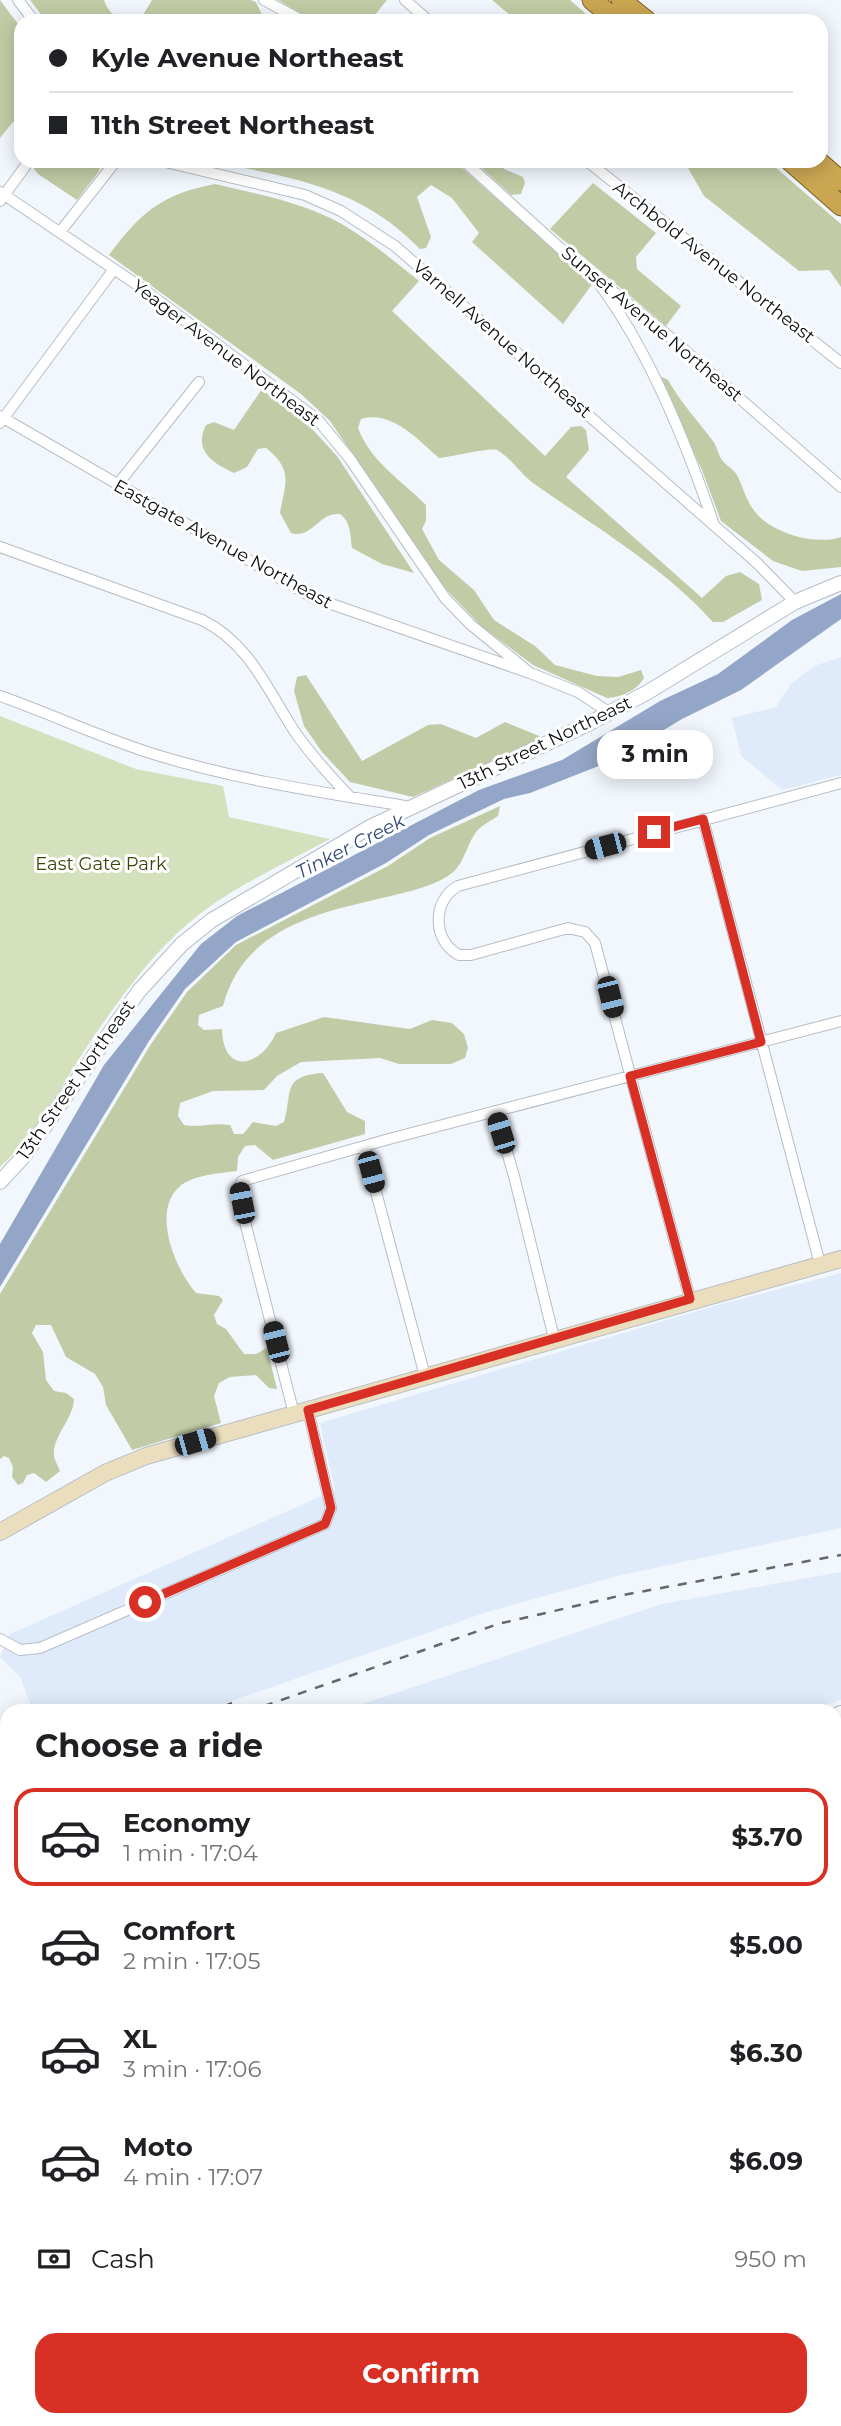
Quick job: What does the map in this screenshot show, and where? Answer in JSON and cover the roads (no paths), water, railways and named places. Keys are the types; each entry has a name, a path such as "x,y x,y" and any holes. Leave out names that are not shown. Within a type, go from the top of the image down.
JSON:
{"highway":[{"path":"592,0 609,14"},
{"path":"621,0 638,14"},
{"path":"798,168 841,206"},
{"path":"826,168 841,181"}],"main road":[{"path":"0,1532 122,1465 690,1299 841,1259"}],"street":[{"path":"18,0 29,14"},
{"path":"264,0 288,14"},
{"path":"405,0 421,14"},
{"path":"2,196 24,168"},
{"path":"60,232 110,168"},
{"name":"Varnell Avenue Northeast","path":"191,168 305,195 368,227 433,277 715,526 795,602"},
{"name":"Sunset Avenue Northeast","path":"472,168 841,486"},
{"name":"Archbold Avenue Northeast","path":"596,168 841,363"},
{"name":"Yeager Avenue Northeast","path":"2,196 114,269 318,421 350,459 445,598 470,624 530,673"},
{"path":"1,419 114,269"},
{"path":"592,274 629,327 697,475 715,526"},
{"path":"118,484 199,382"},
{"name":"Eastgate Avenue Northeast","path":"1,419 314,598 530,673 578,692 610,713"},
{"path":"0,547 202,620 227,634 254,664 313,755 350,797"},
{"name":"13th Street Northeast","path":"0,1182 24,1156 139,991 182,944 212,920 257,892 411,807 610,713 795,602 841,583"},
{"path":"0,696 169,759 289,787 411,807"},
{"path":"690,1299 599,954 585,932 568,928 471,955 459,955 448,947 440,929 438,910 444,896 458,886 841,783"},
{"path":"703,819 820,1264"},
{"path":"0,1639 20,1650 40,1648 325,1524 331,1508 270,1318 244,1218 239,1185 246,1178 841,1021"},
{"path":"495,1111 554,1338"},
{"path":"364,1147 425,1376"}],"water":[{"path":"841,594 841,619 741,690 682,719 614,760 530,793 504,799 429,835 386,863 236,942 185,989 149,1041 0,1287 0,1244 104,1065 201,944 237,916 479,790 562,760 660,701 718,674 792,620"}],"railway":[{"path":"270,1704 498,1624 623,1595 841,1555"}],"water label":[{"name":"Tinker Creek","path":"350,846"}],"park label":[{"name":"East Gate Park","path":"101,864"}]}
